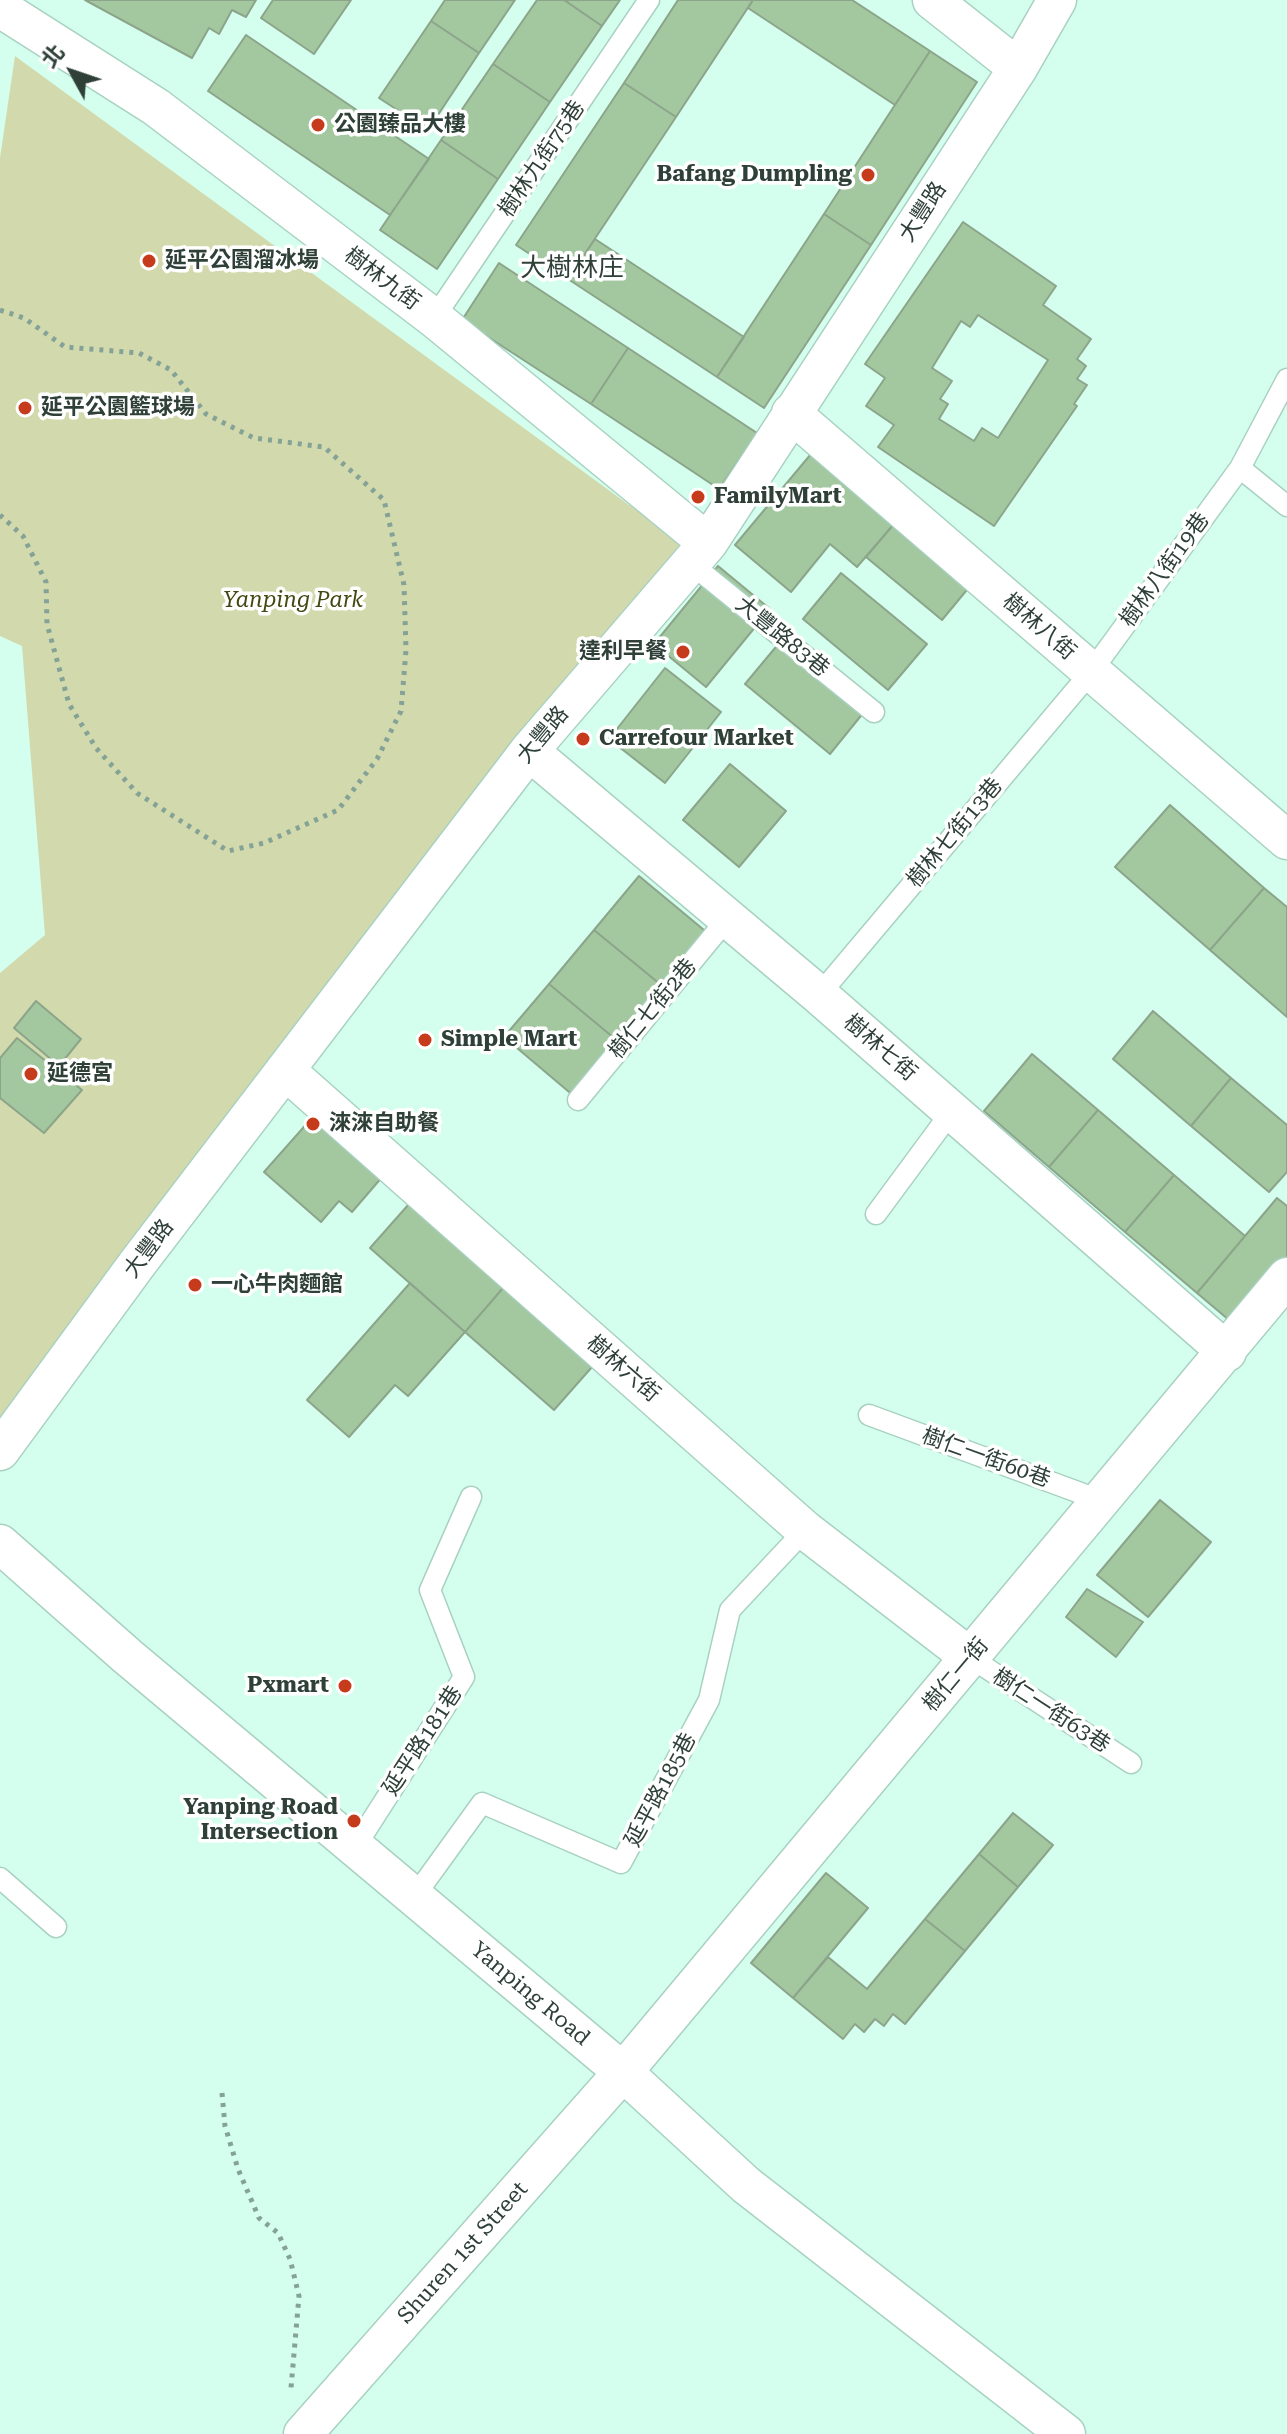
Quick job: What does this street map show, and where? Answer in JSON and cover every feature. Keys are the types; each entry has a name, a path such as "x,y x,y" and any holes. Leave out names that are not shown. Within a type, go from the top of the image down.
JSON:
{"street":[{"path":"932,0 1018,68"},
{"name":"大豐路","path":"0,1451 529,751 699,553 1018,68 1057,0"},
{"name":"樹林九街","path":"0,8 156,107 434,318 699,553"},
{"name":"樹林八街","path":"791,413 1287,840"},
{"name":"樹林七街","path":"529,751 819,995 1227,1352"},
{"name":"樹林六街","path":"285,1070 805,1530 971,1658"},
{"name":"樹仁一街","path":"623,2072 1287,1277"},
{"name":"Yanping Road","path":"0,1544 623,2072 746,2185 1066,2434"},
{"name":"Shuren 1st Street","path":"296,2419 623,2072"}],"lane":[{"name":"樹林九街75巷","path":"434,318 649,0"},
{"name":"樹林八街19巷","path":"1091,672 1240,468 1287,379"},
{"path":"1240,468 1287,506"},
{"name":"大豐路83巷","path":"699,553 874,712"},
{"name":"樹林七街13巷","path":"819,995 1091,672"},
{"name":"樹仁七街2巷","path":"578,1100 728,918"},
{"path":"876,1214 952,1111"},
{"name":"樹仁一街60巷","path":"869,1415 1102,1501"},
{"name":"延平路181巷","path":"355,1847 464,1677 430,1590 471,1497"},
{"name":"延平路185巷","path":"414,1897 482,1803 621,1863 709,1700 730,1610 805,1530"},
{"name":"樹仁一街63巷","path":"971,1658 1131,1763"},
{"path":"0,1878 56,1927"}],"path":[{"path":"0,310 24,318 65,347 139,353 171,370 206,414 254,438 324,447 384,500 404,585 406,650 401,711 377,759 338,810 264,843 228,851 137,793 96,748 69,704 47,624 46,582 23,536 0,515"},
{"path":"222,2093 225,2126 238,2169 259,2218 278,2233 290,2259 299,2296 296,2419"}],"green space":[{"name":"Yanping Park","path":"15,56 681,543 285,1070 0,1434 0,973 45,935 22,646 0,636 0,158"}],"building":[{"path":"85,0 256,0 246,17 232,10 219,34 209,28 192,58"},
{"path":"273,0 351,0 314,54 261,18"},
{"path":"445,0 515,0 479,53 431,21"},
{"path":"537,0 564,0 602,26 550,102 493,64"},
{"path":"564,0 620,0 602,26"},
{"path":"678,0 753,0 676,117 624,83"},
{"path":"753,0 852,0 930,51 895,105 748,8"},
{"path":"431,21 479,53 428,130 379,98"},
{"name":"公園臻品大樓","path":"246,35 429,159 390,215 208,91"},
{"path":"930,51 977,82 871,245 824,214"},
{"path":"493,64 550,102 498,179 441,140"},
{"path":"624,83 676,117 568,279 516,245"},
{"path":"441,140 498,179 437,269 380,230"},
{"path":"824,214 871,245 764,408 717,377"},
{"path":"963,222 1056,286 1043,305 1091,339 1077,359 1086,366 1077,379 1087,385 1074,404 1077,406 994,526 878,447 894,425 866,406 885,378 865,364","holes":["978,315 1048,360 998,438 982,428 974,441 939,419 948,404 940,399 952,381 932,368 961,321 970,327"]},
{"path":"595,239 744,337 717,377 568,279"},
{"path":"499,263 628,348 591,404 462,320"},
{"path":"628,348 757,433 719,489 591,404"},
{"path":"821,442 905,511 857,567 830,544 791,592 735,545"},
{"path":"905,511 980,574 942,620 866,557"},
{"path":"718,566 770,609 706,687 654,644"},
{"path":"841,573 927,644 888,690 803,619"},
{"path":"780,642 864,712 830,754 745,684"},
{"path":"665,668 721,712 665,783 609,739"},
{"path":"730,764 786,811 739,867 683,820"},
{"path":"1170,805 1264,888 1210,950 1115,867"},
{"path":"639,876 710,935 666,989 594,930"},
{"path":"1264,888 1287,907 1287,1017 1210,950"},
{"path":"594,930 666,989 620,1043 549,984"},
{"path":"549,984 620,1043 575,1097 504,1037"},
{"path":"36,1001 81,1039 59,1066 14,1028"},
{"path":"1153,1011 1231,1078 1191,1126 1113,1059"},
{"name":"延德宮","path":"17,1038 82,1090 44,1133 0,1098 0,1058"},
{"path":"1032,1054 1098,1110 1049,1167 984,1111"},
{"path":"1231,1078 1287,1125 1287,1172 1269,1192 1191,1126"},
{"path":"1098,1110 1174,1175 1125,1232 1049,1167"},
{"path":"318,1111 383,1176 352,1212 339,1201 321,1222 264,1172"},
{"path":"1174,1175 1245,1236 1197,1293 1125,1232"},
{"path":"1277,1198 1287,1206 1287,1266 1236,1326 1197,1293"},
{"path":"409,1204 503,1288 465,1332 370,1248"},
{"path":"410,1283 465,1332 408,1396 395,1385 349,1437 307,1400"},
{"path":"503,1288 592,1367 554,1410 465,1332"},
{"path":"1160,1500 1211,1542 1148,1617 1097,1575"},
{"path":"1087,1589 1143,1622 1116,1657 1066,1617"},
{"path":"1013,1813 1053,1845 1018,1887 979,1854"},
{"path":"979,1854 1018,1887 965,1951 925,1919"},
{"path":"826,1873 868,1908 793,1998 751,1963"},
{"path":"925,1919 965,1951 905,2024 893,2014 884,2026 875,2019 864,2032 855,2024 843,2039 793,1998 828,1957 867,1989"}],"place":[{"name":"公園臻品大樓","path":"318,125"},
{"name":"Bafang Dumpling","path":"868,175"},
{"name":"延平公園溜冰場","path":"149,261"},
{"name":"延平公園籃球場","path":"25,408"},
{"name":"FamilyMart","path":"698,497"},
{"name":"達利早餐","path":"683,652"},
{"name":"Carrefour Market","path":"583,739"},
{"name":"Simple Mart","path":"425,1040"},
{"name":"延德宮","path":"31,1074"},
{"name":"淶淶自助餐","path":"313,1124"},
{"name":"一心牛肉麵館","path":"195,1285"},
{"name":"Pxmart","path":"345,1686"},
{"name":"Yanping Road Intersection","path":"354,1821"}],"district":[{"name":"大樹林庄","path":"572,268"}]}
